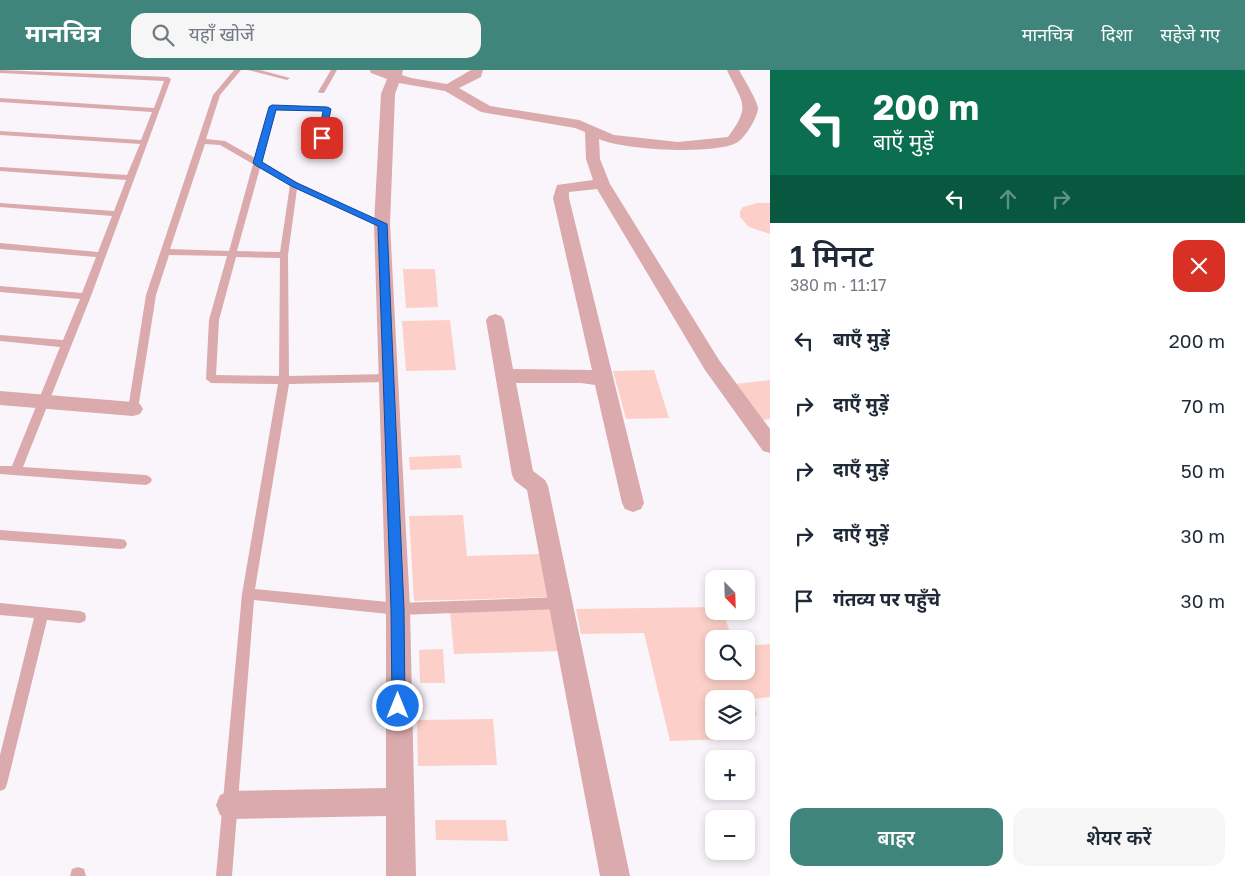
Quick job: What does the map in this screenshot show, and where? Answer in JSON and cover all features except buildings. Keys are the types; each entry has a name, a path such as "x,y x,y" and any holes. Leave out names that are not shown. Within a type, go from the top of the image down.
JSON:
{"street":[{"path":"449,88 476,74 476,70"},
{"path":"401,876 398,609 382,224 389,72 408,82 449,88 486,109 579,124 611,139 678,146 721,144 732,140 748,120 751,107 733,70"},
{"path":"592,130 593,159 602,184 712,365 770,445"},
{"path":"602,184 562,188 561,198 633,503"},
{"path":"495,320 523,475 536,486 615,876"},
{"path":"504,376 581,376 604,378"},
{"path":"0,398 133,409"},
{"path":"230,805 400,802"}],"lane":[{"path":"133,409 151,295 217,95 238,70"},
{"path":"251,70 287,78"},
{"path":"322,92 334,70"},
{"path":"0,71 168,79 86,296 16,471"},
{"path":"0,100 156,110"},
{"path":"319,154 327,109 272,107 214,320 211,379 389,378"},
{"path":"0,133 144,142"},
{"path":"202,141 222,142 294,184 382,224"},
{"path":"0,169 130,178"},
{"path":"224,876 248,594 284,380 284,255 294,184"},
{"path":"0,206 117,214"},
{"path":"0,246 101,255"},
{"path":"165,252 284,255"},
{"path":"0,289 86,296"},
{"path":"0,338 67,344"},
{"path":"0,470 146,480"},
{"path":"0,534 121,544"},
{"path":"248,594 398,609 561,603"},
{"path":"0,609 80,617"},
{"path":"0,784 42,613"}],"route":[{"path":"322,138 327,109 272,107 257,163 294,184 382,224 398,609 398,706"}]}
